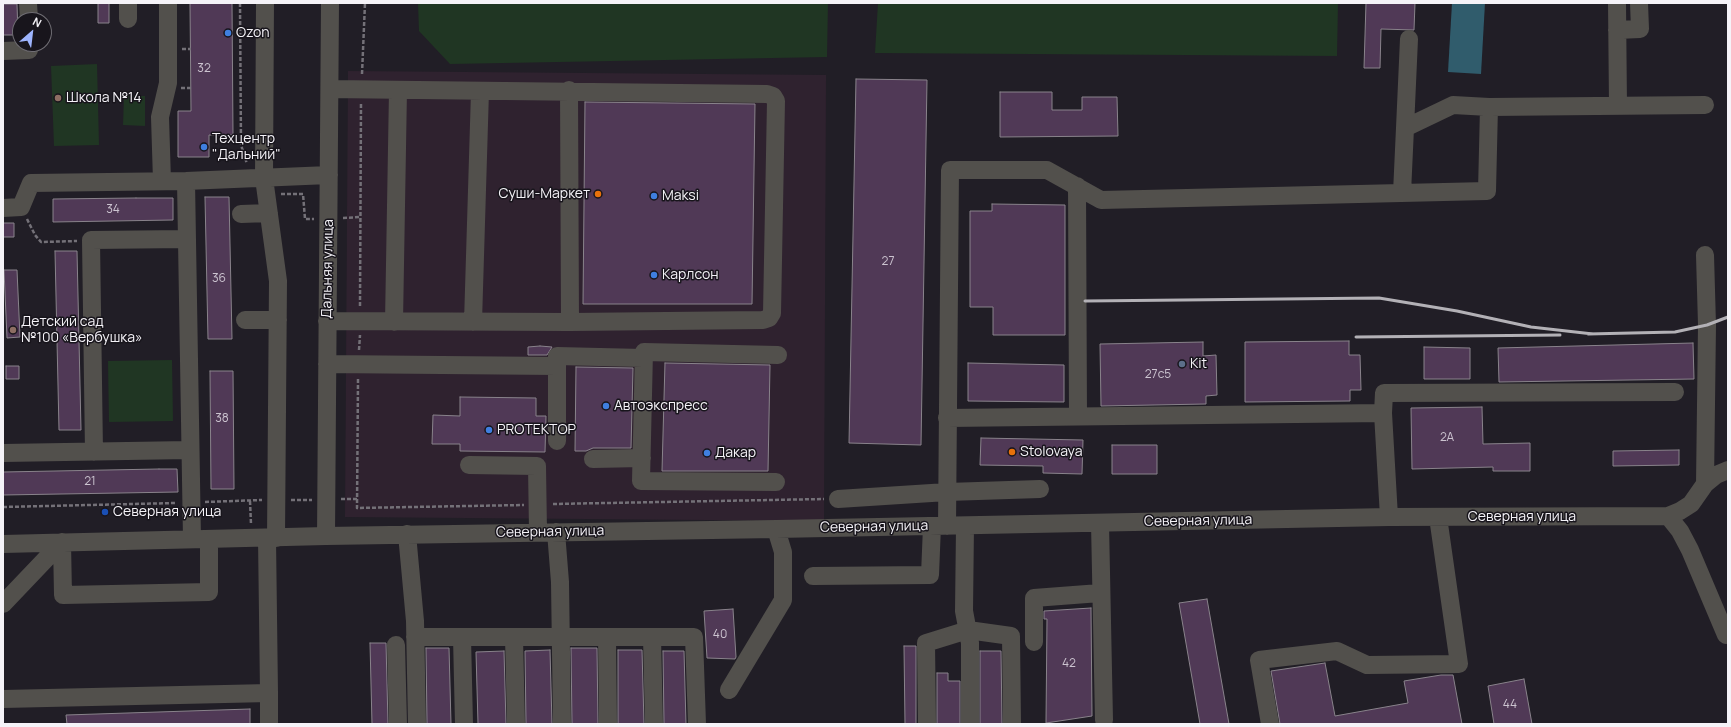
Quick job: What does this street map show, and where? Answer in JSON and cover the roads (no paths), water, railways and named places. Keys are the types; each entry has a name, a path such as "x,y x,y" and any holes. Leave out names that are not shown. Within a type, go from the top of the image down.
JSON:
{"street":[{"path":"162,181 160,117 168,82 168,3"},
{"path":"265,3 264,178 278,281 277,500 271,538 269,724"},
{"name":"Дальняя улица","path":"326,536 330,3"},
{"path":"1617,3 1618,106"},
{"path":"1617,30 1640,29 1639,3"},
{"path":"1402,193 1408,39"},
{"path":"327,321 570,322 763,320 769,318 772,313 776,101 773,96 767,94 569,90 480,91 330,89"},
{"path":"394,322 398,90"},
{"path":"569,90 570,322"},
{"path":"474,322 480,91"},
{"path":"1405,128 1453,105 1489,107 1705,105"},
{"path":"813,576 930,574 947,492 950,170 1047,170 1101,200 1487,191 1489,107"},
{"path":"3,208 22,208 31,183 186,181 329,175"},
{"path":"62,542 63,595 209,592 200,539 191,502 186,181"},
{"path":"1077,186 1078,416"},
{"path":"241,214 269,212"},
{"path":"94,452 91,240 186,239"},
{"path":"1705,255 1707,325 1705,484"},
{"path":"246,320 278,320"},
{"path":"776,482 641,481 644,352 778,354"},
{"path":"557,440 556,356 643,358"},
{"path":"327,364 557,366"},
{"path":"1389,517 1384,393 1675,392"},
{"path":"947,418 1384,413"},
{"path":"3,453 190,450"},
{"path":"593,459 642,458"},
{"path":"469,466 537,466 538,532"},
{"name":"Северная улица","path":"3,544 407,534 965,526 1389,517 1668,516 1691,504 1705,484 1716,475 1728,470"},
{"path":"838,499 947,492 1040,490"},
{"path":"1668,516 1680,531 1690,550 1726,635"},
{"path":"1270,724 1259,660 1337,651 1367,665 1459,664 1438,517"},
{"path":"1100,523 1100,593 1104,720"},
{"path":"965,526 964,611 968,630 970,724"},
{"path":"729,690 783,600 783,552 776,529"},
{"path":"556,532 560,582 562,724"},
{"path":"407,534 416,637 417,724"},
{"path":"3,604 62,542"},
{"path":"1034,642 1034,598 1100,593"},
{"path":"927,724 926,643 968,630 1012,636 1012,724"},
{"path":"416,637 694,637 697,724"},
{"path":"462,637 464,724"},
{"path":"514,637 516,724"},
{"path":"607,637 608,724"},
{"path":"652,637 654,724"},
{"path":"396,645 398,724"},
{"path":"3,699 269,692"},
{"path":"397,702 417,702"}],"water":[{"path":"1452,3 1485,3 1481,74 1448,72"}],"railway":[{"path":"1085,301 1379,298 1457,311 1531,327 1593,334"},
{"path":"1588,334 1675,332 1707,325 1728,317"},
{"path":"1356,337 1560,335"}],"place":[{"name":"Ozon","path":"228,33"},
{"name":"Школа №14","path":"58,98"},
{"name":"Техцентр \"Дальний\"","path":"204,147"},
{"name":"Суши-Маркет","path":"598,194"},
{"name":"Maksi","path":"654,196"},
{"name":"Карлсон","path":"654,275"},
{"name":"Детский сад №100 «Вербушка»","path":"13,330"},
{"name":"Kit","path":"1182,364"},
{"name":"Автоэкспресс","path":"606,406"},
{"name":"PROТЕКТОР","path":"489,430"},
{"name":"Stolovaya","path":"1012,452"},
{"name":"Дакар","path":"707,453"},
{"name":"Северная улица","path":"105,512"}]}
